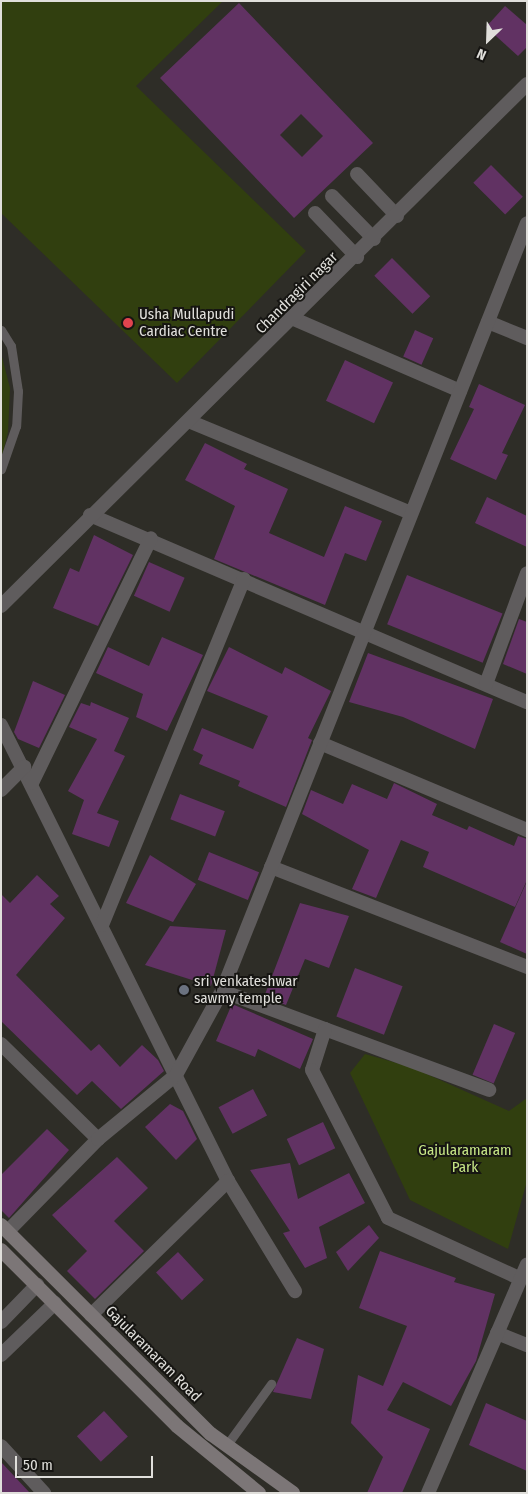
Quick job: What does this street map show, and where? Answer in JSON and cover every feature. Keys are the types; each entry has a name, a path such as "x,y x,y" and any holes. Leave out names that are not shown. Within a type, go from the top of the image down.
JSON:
{"main road":[{"name":"Gajularamaram Road","path":"4,1228 226,1446 293,1493"},
{"path":"1,1250 177,1426 253,1492"}],"street":[{"name":"Chandragiri nagar","path":"1,606 90,515 191,422 527,84"},
{"path":"357,174 397,216"},
{"path":"332,196 374,239"},
{"path":"315,213 357,257"},
{"path":"4,1228 98,1139 176,1075 222,991 527,223"},
{"path":"294,319 460,391"},
{"path":"488,322 527,338"},
{"path":"191,422 411,513"},
{"path":"90,515 151,538 527,702"},
{"path":"32,783 151,538"},
{"path":"486,684 527,574"},
{"path":"102,925 244,579"},
{"path":"1,724 32,783 228,1181 294,1290"},
{"path":"320,743 527,830"},
{"path":"1,790 24,767"},
{"path":"271,867 527,967"},
{"path":"222,991 489,1090"},
{"path":"325,1029 312,1070 388,1218 521,1279"},
{"path":"1,1044 98,1139"},
{"path":"91,1315 228,1181"},
{"path":"428,1493 527,1264"},
{"path":"1,1322 37,1285"},
{"path":"1,1355 54,1303"},
{"path":"497,1333 527,1345"},
{"path":"1,1446 44,1493"}],"lane":[{"path":"1,330 11,346 18,391 16,426 1,470"},
{"path":"226,1446 271,1384"}],"green space":[{"path":"1,1 223,1 136,86 306,251 177,383 1,213"},
{"path":"1,353 10,388 8,432 1,460"},
{"name":"Gajularamaram Park","path":"365,1054 411,1067 509,1111 527,1098 527,1181 508,1249 410,1200 350,1073"}],"building":[{"path":"239,3 373,143 294,218 160,78","holes":["301,114 323,136 302,157 280,135"]},
{"path":"505,6 527,25 527,47 518,56 486,27"},
{"path":"491,165 523,197 505,214 473,183"},
{"path":"392,258 430,296 413,314 374,276"},
{"path":"415,330 433,338 421,365 403,356"},
{"path":"345,360 393,382 374,423 326,401"},
{"path":"479,384 525,405 502,453 508,455 496,480 450,459 474,409 469,407"},
{"path":"205,443 247,464 244,469 288,489 269,533 324,557 345,506 382,521 366,561 345,553 325,605 214,559 235,506 185,480"},
{"path":"487,497 527,516 527,547 475,523"},
{"path":"94,535 133,555 98,626 53,608 70,568 79,572"},
{"path":"149,562 185,578 170,612 134,596"},
{"path":"407,575 502,614 483,663 387,624"},
{"path":"519,619 527,622 527,674 503,664"},
{"path":"162,637 203,655 167,731 136,717 143,694 96,673 108,647 149,666"},
{"path":"229,647 282,674 285,667 331,691 308,738 312,740 286,807 238,786 240,781 199,764 203,755 193,750 202,728 253,749 268,716 207,691"},
{"path":"368,653 493,699 475,749 403,717 349,702"},
{"path":"33,681 65,695 39,748 18,739 14,732"},
{"path":"91,702 129,718 114,751 125,756 97,813 119,821 109,847 72,834 84,800 68,791 97,739 69,727 81,703 90,706"},
{"path":"394,783 437,804 432,815 467,830 469,826 514,846 518,836 527,839 527,880 515,907 423,867 429,852 401,840 376,898 352,889 369,850 302,814 311,790 343,804 352,784 387,799"},
{"path":"180,794 225,811 215,836 170,819"},
{"path":"209,852 259,872 248,900 198,880"},
{"path":"150,855 196,884 173,922 126,903"},
{"path":"37,875 59,896 50,904 65,918 16,975 91,1051 99,1044 120,1067 142,1045 158,1060 164,1071 121,1109 92,1081 77,1095 1,1021 1,894 10,903"},
{"path":"527,881 527,954 500,942"},
{"path":"300,903 349,916 329,968 305,959 286,1005 264,997"},
{"path":"170,926 226,930 211,986 145,965"},
{"path":"355,968 403,986 384,1035 336,1017"},
{"path":"232,1004 313,1039 300,1069 258,1049 255,1057 216,1041"},
{"path":"494,1024 515,1033 494,1084 473,1075"},
{"path":"253,1089 267,1115 233,1134 219,1107"},
{"path":"170,1104 183,1111 197,1139 176,1160 145,1127"},
{"path":"323,1122 335,1148 299,1165 287,1139"},
{"path":"47,1129 69,1150 9,1218 1,1210 1,1175"},
{"path":"117,1157 148,1188 114,1221 144,1251 95,1299 67,1271 87,1251 52,1215"},
{"path":"290,1163 298,1199 349,1173 365,1203 319,1227 327,1258 305,1268 283,1233 290,1231 250,1170"},
{"path":"369,1225 379,1238 348,1271 336,1252"},
{"path":"380,1251 456,1278 454,1282 495,1294 476,1361 451,1406 403,1382 387,1410 430,1429 402,1493 367,1493 383,1457 351,1423 358,1375 383,1386 407,1326 359,1308"},
{"path":"178,1252 204,1280 182,1300 156,1272"},
{"path":"297,1338 324,1349 311,1399 273,1392"},
{"path":"486,1403 527,1421 527,1471 469,1445"},
{"path":"104,1411 128,1437 101,1462 77,1436"},
{"path":"1,1462 30,1493 1,1493"}],"place":[{"name":"Usha Mullapudi Cardiac Centre","path":"128,323"},
{"name":"sri venkateshwar sawmy temple","path":"184,990"}]}
